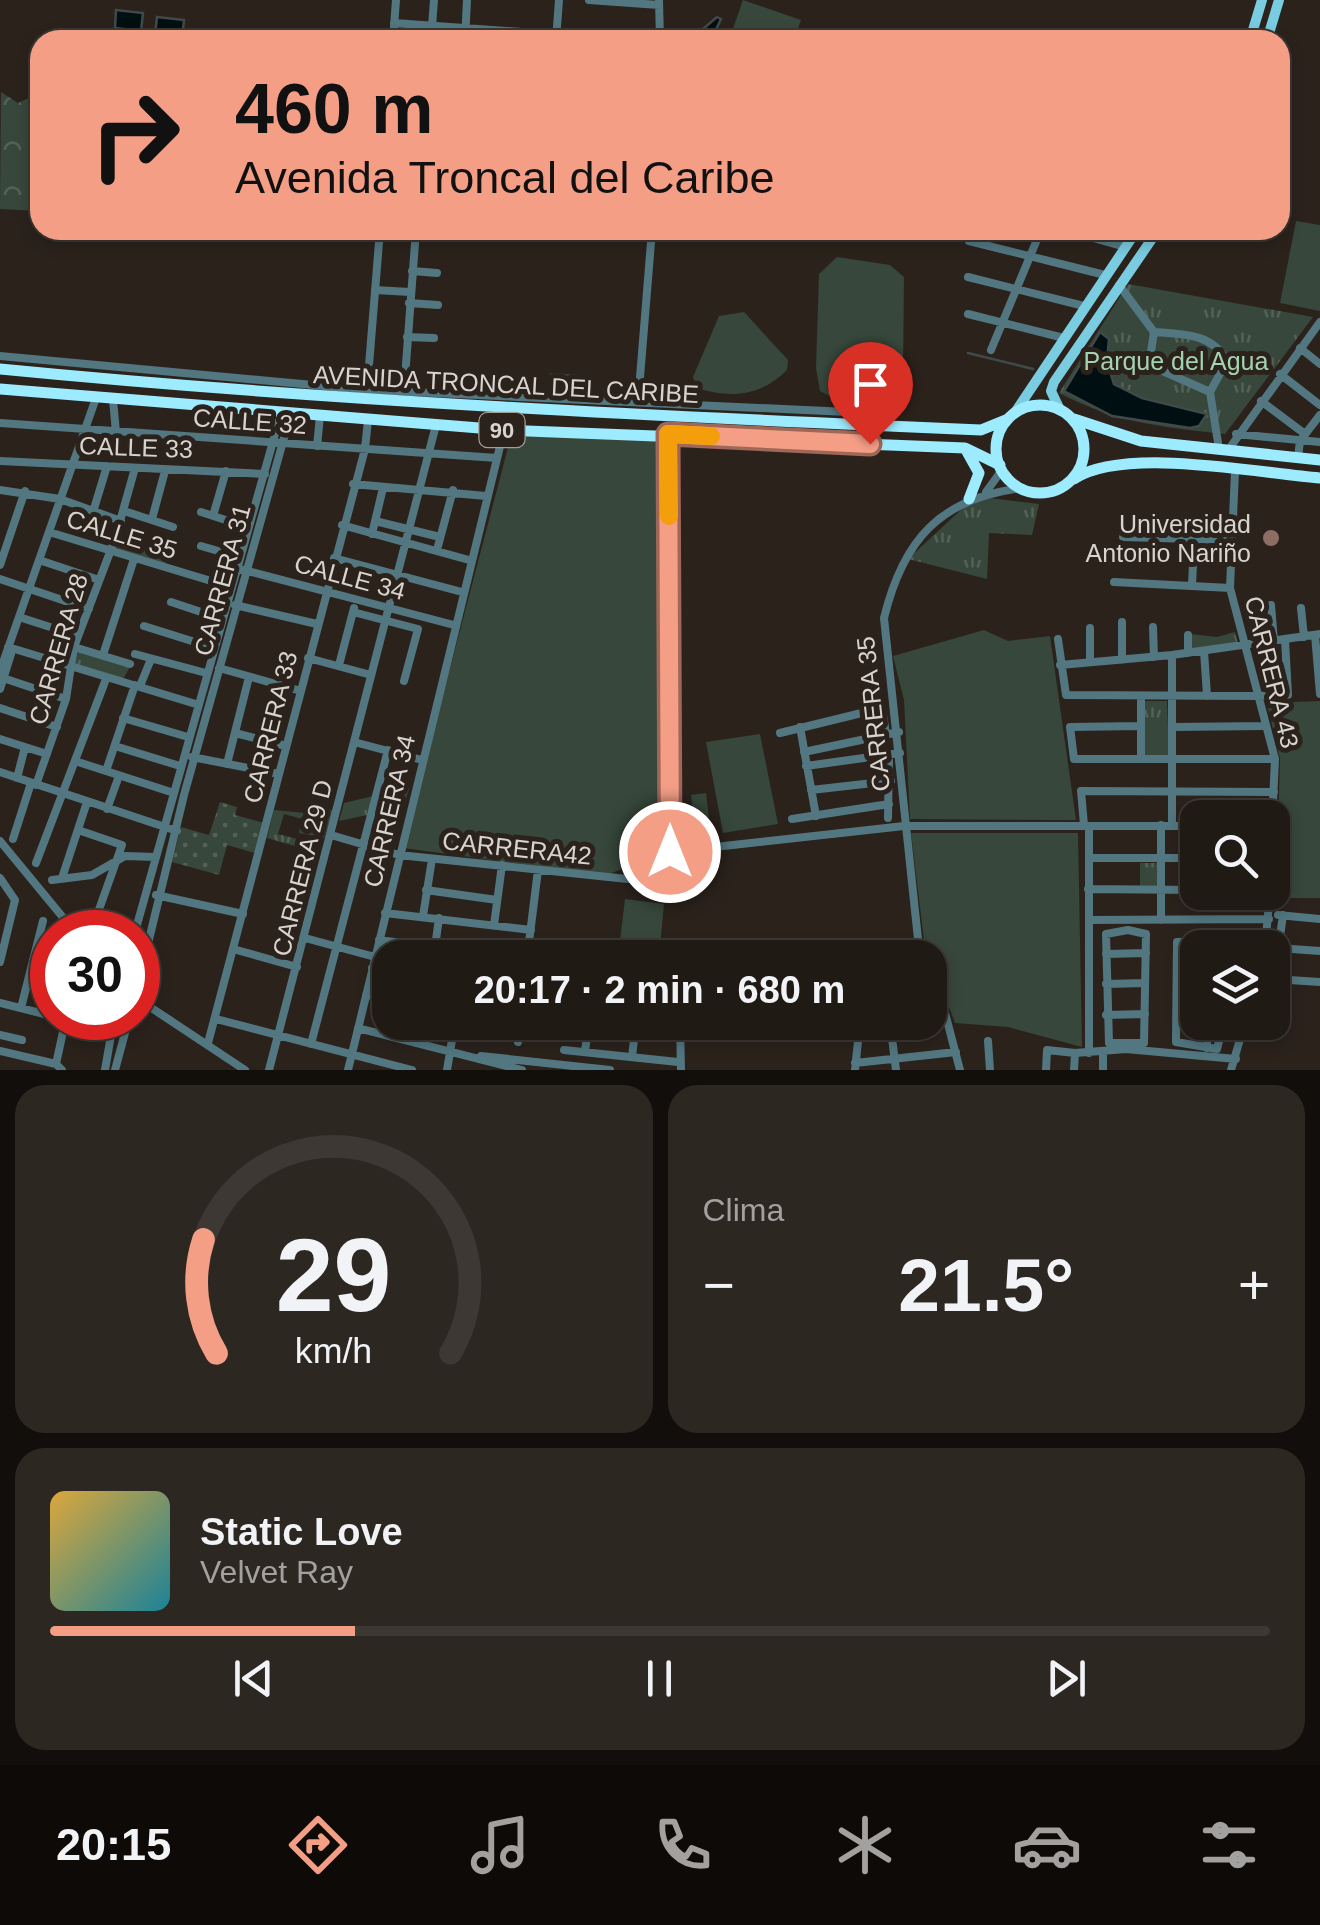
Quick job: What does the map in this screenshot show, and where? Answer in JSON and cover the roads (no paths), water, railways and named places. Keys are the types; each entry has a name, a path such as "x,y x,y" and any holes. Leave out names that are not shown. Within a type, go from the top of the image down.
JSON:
{"highway":[{"name":"AVENIDA TRONCAL DEL CARIBE","path":"0,369 376,402 981,430 1011,416"},
{"name":"AVENIDA TRONCAL DEL CARIBE","path":"0,392 504,430 965,448 982,453 1001,468"},
{"path":"1320,460 1140,441 1036,405 1011,416 997,441 1001,468 1022,488 1041,492 1090,470 1131,462 1320,478"},
{"path":"1066,414 1082,433 1084,452 1079,470 1066,484"},
{"path":"965,448 979,472 969,499"}],"main road":[{"path":"1253,30 1262,0"},
{"path":"1270,30 1279,0"},
{"path":"1011,416 1130,240"},
{"path":"1066,414 1052,390 1054,382 1151,240"}],"street":[{"path":"394,30 396,0"},
{"path":"432,30 434,0"},
{"path":"465,28 468,0"},
{"path":"557,30 559,0"},
{"path":"589,0 659,2 660,30"},
{"path":"394,23 485,30"},
{"path":"367,390 379,240"},
{"path":"404,391 414,240"},
{"path":"638,402 651,240"},
{"path":"992,350 1036,240"},
{"path":"1103,240 1126,246"},
{"path":"969,242 1105,275"},
{"path":"412,272 436,273"},
{"path":"968,277 1084,306"},
{"path":"1119,285 1154,332 1149,365 1210,392"},
{"path":"375,290 410,292"},
{"path":"410,303 438,304"},
{"path":"968,314 1064,338"},
{"path":"1224,449 1300,348 1316,336 1320,322"},
{"path":"1154,332 1198,335 1225,355 1227,361 1210,392 1224,449"},
{"path":"407,337 434,338"},
{"path":"1300,348 1320,364"},
{"path":"0,356 367,390 848,412 892,425"},
{"path":"1280,374 1320,405"},
{"path":"0,689 30,586 96,398"},
{"path":"113,400 116,432"},
{"path":"1261,401 1303,437"},
{"name":"CARRERA 31","path":"142,910 230,587 241,569 286,413"},
{"path":"1298,457 1303,437 1320,415"},
{"path":"317,446 320,416"},
{"name":"CARRERA 33","path":"208,1044 365,449 368,420"},
{"name":"CALLE 32","path":"0,424 496,458"},
{"name":"CARRERA 29 D","path":"270,1070 436,425"},
{"name":"CARRERA 34","path":"379,940 469,560 504,430"},
{"path":"668,434 670,852 904,826 1180,825"},
{"path":"1236,434 1303,437 1320,442"},
{"name":"CALLE 33","path":"0,461 267,474"},
{"path":"93,512 107,466"},
{"name":"CARRERA 28","path":"14,840 57,727 74,670 74,647 124,511 135,468"},
{"path":"986,492 1001,468"},
{"path":"152,519 166,471"},
{"path":"213,516 226,471"},
{"name":"CARRERA 43","path":"1235,472 1229,540 1230,588 1275,758 1273,800"},
{"name":"CARRERA 31","path":"157,910 241,585 239,557 267,474"},
{"path":"353,484 486,496"},
{"path":"372,534 383,488"},
{"name":"CARRERA 35","path":"918,940 904,826 899,732 885,653 884,618 893,579 917,538 969,499 986,492 1022,488"},
{"path":"0,490 25,490 120,521"},
{"path":"0,565 3,545 25,490"},
{"path":"437,550 452,490"},
{"path":"124,511 173,526"},
{"path":"201,512 247,526"},
{"path":"376,521 440,537"},
{"path":"342,525 469,560"},
{"name":"CALLE 35","path":"48,532 230,587 241,585"},
{"path":"1123,538 1229,540"},
{"path":"1192,586 1194,540"},
{"path":"202,546 239,557"},
{"path":"334,558 462,592"},
{"path":"39,560 98,580"},
{"path":"103,655 134,560"},
{"name":"CALLE 34","path":"241,569 454,625"},
{"path":"0,579 89,609"},
{"path":"1114,582 1230,588"},
{"path":"10,648 30,586"},
{"path":"339,665 357,599"},
{"path":"171,602 222,619"},
{"path":"235,604 317,624"},
{"path":"1271,605 1274,642"},
{"path":"1301,608 1304,636"},
{"path":"352,612 418,629 404,681"},
{"path":"22,618 78,636"},
{"path":"1122,622 1122,660"},
{"path":"144,626 214,648"},
{"path":"1154,627 1154,657"},
{"path":"1090,628 1090,662"},
{"path":"58,664 66,632"},
{"path":"1060,665 1172,655 1318,634 1320,694"},
{"path":"1188,635 1188,653"},
{"path":"1058,639 1066,695 1140,696 1288,694 1286,640"},
{"path":"74,647 130,664"},
{"path":"10,648 208,707"},
{"path":"1204,651 1206,696"},
{"path":"135,654 206,674"},
{"path":"1172,655 1172,825"},
{"path":"308,658 371,675"},
{"path":"106,771 123,718 151,659"},
{"path":"219,668 301,690"},
{"path":"2,674 66,698"},
{"path":"227,764 249,677"},
{"path":"36,863 78,762 106,679"},
{"path":"1140,696 1141,758"},
{"path":"0,708 57,727"},
{"path":"780,733 882,708 886,734"},
{"path":"123,718 188,737"},
{"path":"1140,726 1070,727 1074,759 1275,758"},
{"path":"1172,727 1264,726"},
{"path":"800,727 816,816"},
{"path":"804,752 899,732"},
{"path":"235,733 286,746"},
{"path":"0,739 47,754"},
{"path":"354,742 422,760"},
{"path":"115,746 180,766"},
{"name":"CARRERA 28","path":"17,778 25,747"},
{"path":"311,1044 388,750"},
{"path":"806,766 900,753"},
{"path":"183,755 278,774"},
{"path":"888,818 889,755"},
{"path":"78,762 174,793"},
{"path":"0,772 177,831"},
{"path":"107,810 119,776"},
{"path":"811,790 891,780"},
{"path":"1090,1052 1090,858 1081,791 1274,792"},
{"path":"62,878 87,802"},
{"path":"792,819 889,804"},
{"path":"1161,825 1161,920"},
{"path":"78,830 122,845 99,910"},
{"name":"CARRERA42","path":"331,835 399,856 663,884 667,880 664,855 670,852"},
{"path":"0,840 57,910"},
{"path":"52,880 92,875 134,854 156,857"},
{"path":"423,916 432,858"},
{"path":"1090,858 1180,858"},
{"path":"494,925 502,865"},
{"path":"530,940 538,870"},
{"path":"0,878 15,900 0,962"},
{"path":"426,890 496,900"},
{"path":"1088,890 1180,890"},
{"path":"147,892 243,914"},
{"path":"1267,930 1269,910"},
{"path":"385,914 531,930"},
{"path":"1281,930 1283,916"},
{"path":"1089,920 1128,925 1146,932 1143,1044 1108,1042 1106,932 1128,925 1161,920 1320,917"},
{"path":"436,940 439,918"},
{"path":"305,938 372,955"},
{"path":"1180,942 1176,946 1176,1042 1217,1049 1219,1040"},
{"path":"233,949 297,968"},
{"path":"1290,949 1320,951"},
{"path":"1106,954 1146,953"},
{"name":"CARRERA 34","path":"348,1070 372,968"},
{"path":"21,1008 30,972"},
{"path":"1290,980 1320,982"},
{"path":"1106,984 1145,983"},
{"path":"366,995 372,996"},
{"path":"0,1003 30,1010"},
{"path":"160,1013 244,1070"},
{"path":"1106,1015 1145,1014"},
{"path":"216,1020 412,1070"},
{"path":"947,1020 960,1070"},
{"path":"358,1028 522,1070"},
{"path":"0,1035 22,1040"},
{"path":"0,1050 59,1067 58,1040"},
{"path":"105,1070 110,1040"},
{"path":"115,1070 123,1040"},
{"path":"447,1070 453,1040"},
{"path":"585,1040 585,1051"},
{"path":"632,1058 634,1040"},
{"path":"564,1050 680,1066 680,1040"},
{"path":"858,1040 855,1066 956,1052"},
{"path":"892,1040 896,1070"},
{"path":"1207,1040 1207,1048"},
{"path":"1230,1070 1241,1040"},
{"path":"988,1041 990,1070"},
{"path":"1046,1070 1047,1050 1074,1053 1126,1049 1236,1059"},
{"path":"1103,1052 1103,1070"},
{"path":"1074,1053 1074,1070"},
{"path":"475,1058 610,1070"}],"waterway":[{"path":"968,353 1033,369"}],"place":[{"name":"Universidad Antonio Nariño","path":"1271,538"}],"park label":[{"name":"Parque del Agua","path":"1176,361"}]}
